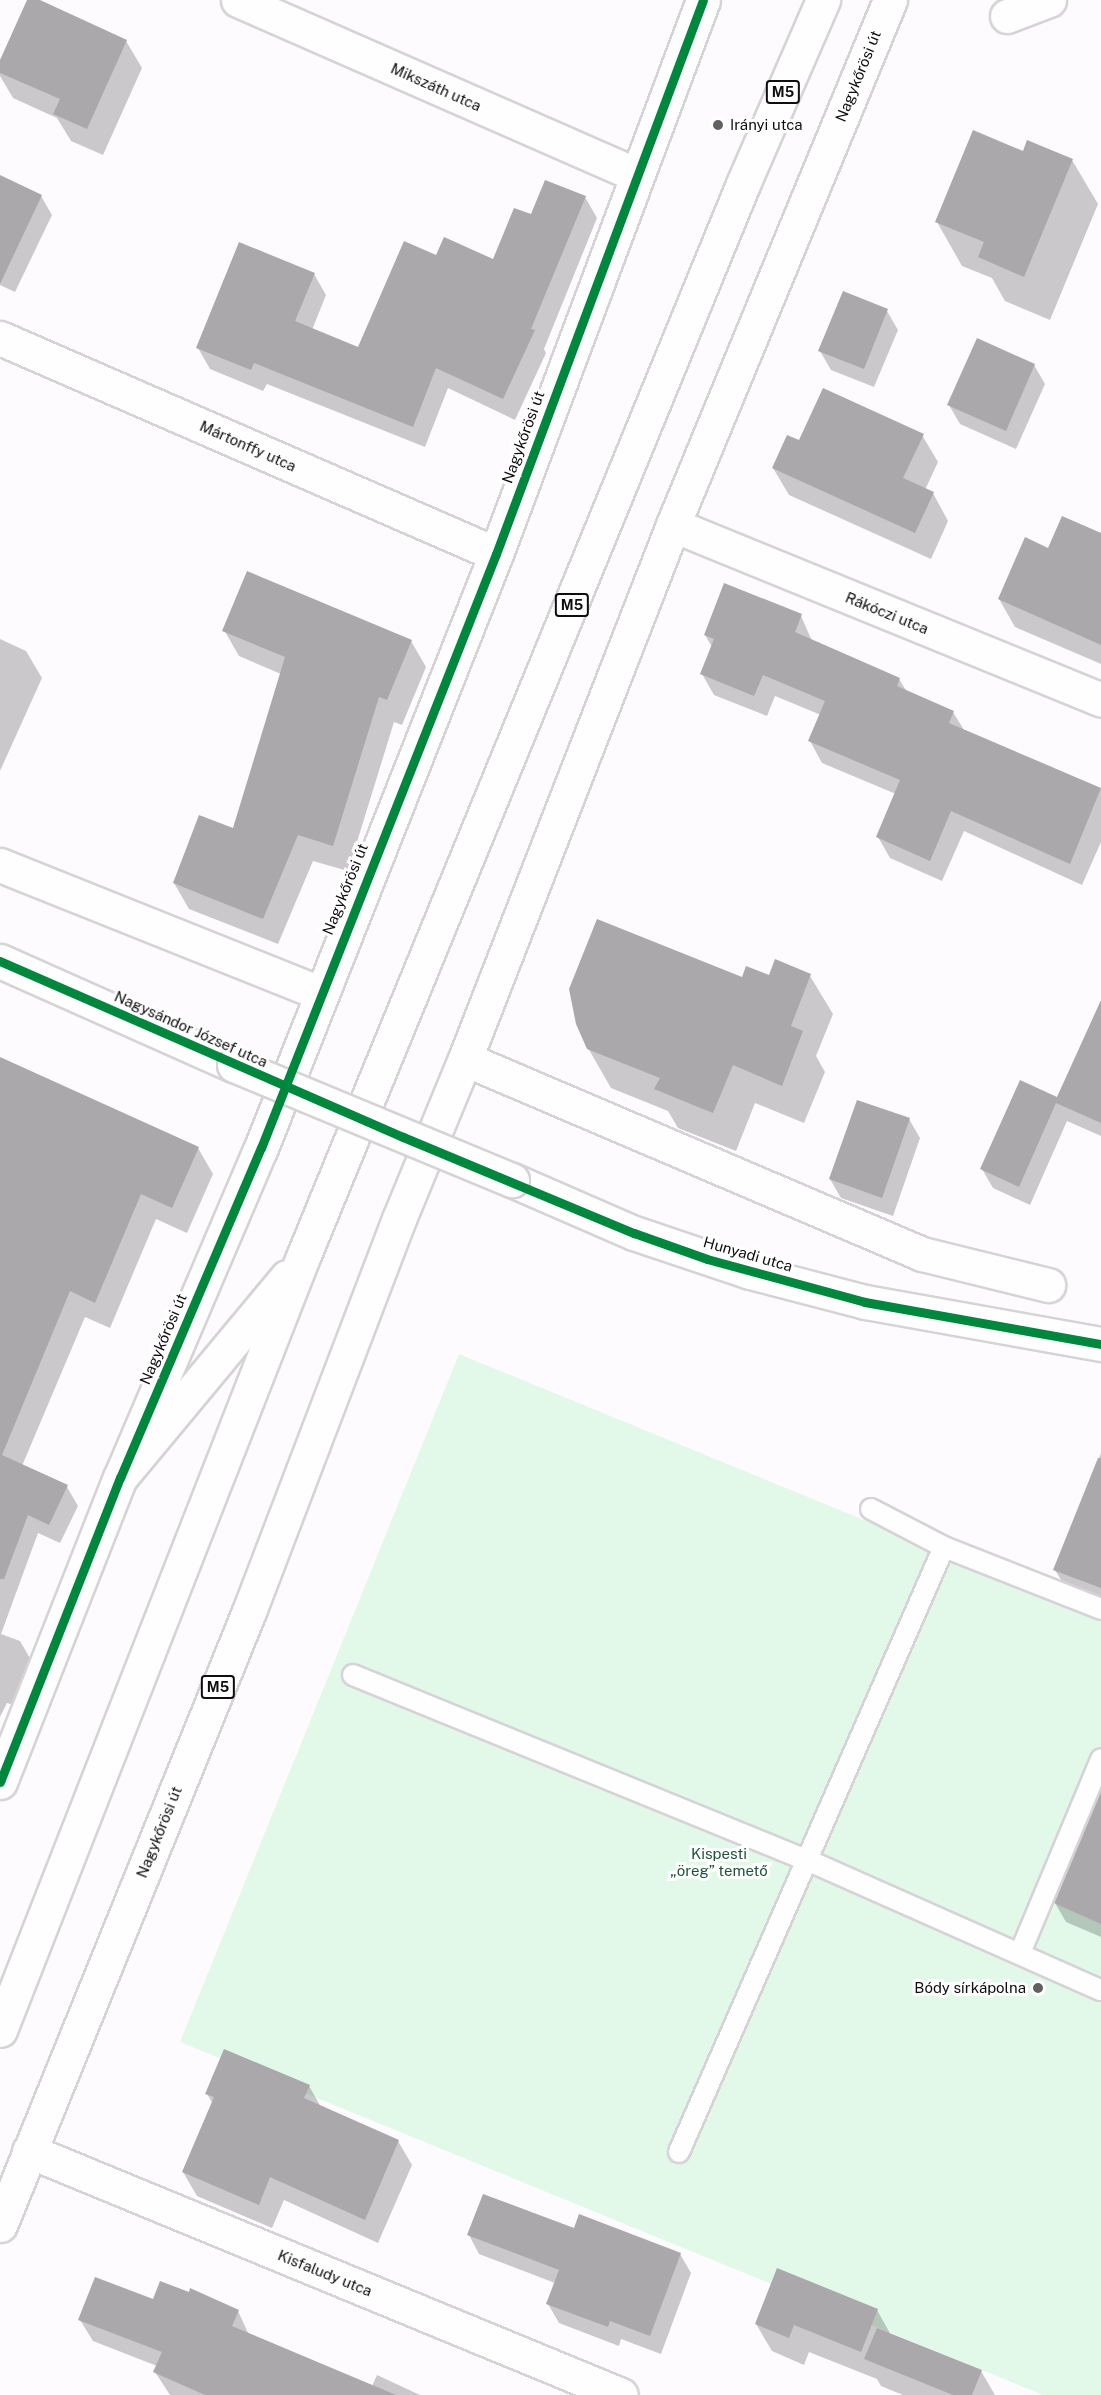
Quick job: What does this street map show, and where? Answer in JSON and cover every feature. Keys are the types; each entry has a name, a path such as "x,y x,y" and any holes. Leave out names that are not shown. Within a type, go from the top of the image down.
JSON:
{"street":[{"name":"Mikszáth utca","path":"238,0 634,174"},
{"name":"Nagykőrösi út","path":"0,1782 120,1478 261,1148 320,993 496,555 634,174 703,0"},
{"name":"M5","path":"0,2030 303,1257 743,184 823,0"},
{"name":"Nagykőrösi út","path":"0,2226 250,1609 394,1230 465,1059 673,525 890,0"},
{"path":"1007,16 1049,0"},
{"name":"Mártonffy utca","path":"0,338 496,555"},
{"name":"Rákóczi utca","path":"673,525 1101,700"},
{"path":"0,865 320,993"},
{"name":"Nagysándor József utca","path":"0,961 403,1137"},
{"path":"465,1059 922,1254 1048,1285"},
{"name":"Hunyadi utca","path":"403,1137 512,1180 634,1233 750,1272 865,1302 1101,1344"},
{"path":"120,1478 303,1257"},
{"name":"Kisfaludy utca","path":"29,2151 621,2395"}],"lane":[{"path":"871,1509 944,1547 1101,1610"},
{"path":"679,2152 944,1547"},
{"path":"353,1675 807,1860 1101,1989"},
{"path":"1020,1953 1101,1759"}],"green space":[{"name":"Kispesti „öreg” temető","path":"459,1354 1101,1617 1101,2395 1043,2395 180,2042"}],"building":[{"path":"27,0 40,0 127,40 87,129 53,114 60,99 0,73 0,60"},
{"path":"973,130 1023,151 1027,140 1073,159 1024,277 978,257 984,242 935,222"},
{"path":"0,175 42,195 0,284"},
{"path":"545,180 586,196 531,329 535,330 503,399 436,368 413,427 254,363 251,370 196,348 239,242 315,273 295,321 358,347 404,241 436,255 444,237 493,259 514,208 531,214"},
{"path":"843,291 888,309 864,369 818,351"},
{"path":"977,338 1035,364 1006,431 947,405"},
{"path":"823,388 924,434 903,478 934,492 915,533 772,468 787,435 799,440"},
{"path":"1062,516 1101,533 1101,645 998,599 1025,537 1048,548"},
{"path":"247,571 412,640 387,700 379,697 333,846 298,835 263,919 173,883 199,815 233,828 285,657 222,631"},
{"path":"724,583 802,614 795,632 900,678 897,686 954,711 949,723 1101,788 1070,864 951,811 930,861 876,837 900,780 808,741 825,701 763,675 754,696 700,674 714,639 704,635"},
{"path":"597,919 742,977 746,966 769,975 775,959 811,974 791,1026 803,1031 782,1086 733,1065 713,1113 654,1089 660,1078 587,1049 576,1024 569,989"},
{"path":"1101,1000 1101,1123 1056,1103 1019,1187 980,1169 1020,1080 1057,1097"},
{"path":"0,1057 199,1147 172,1208 141,1194 95,1303 70,1291 2,1455 68,1485 49,1525 28,1515 4,1579 0,1579"},
{"path":"857,1100 910,1118 882,1198 829,1179"},
{"path":"1098,1458 1101,1458 1101,1588 1053,1570"},
{"path":"1101,1790 1101,1924 1054,1903"},
{"path":"224,2049 310,2085 304,2098 399,2140 365,2220 270,2177 259,2205 182,2172 214,2097 205,2094"},
{"path":"483,2194 574,2228 579,2214 681,2253 650,2336 610,2321 608,2327 546,2304 559,2270 467,2235"},
{"path":"777,2268 878,2309 861,2352 794,2325 789,2338 755,2324"},
{"path":"95,2277 153,2299 160,2281 189,2292 190,2288 239,2310 232,2326 396,2395 205,2395 153,2372 162,2352 78,2320"},
{"path":"877,2328 982,2370 972,2395 953,2395 864,2359"}],"cycle path":[{"path":"0,1782 120,1478 261,1148 496,554 703,0"},
{"path":"0,961 403,1137 634,1233 707,1259 865,1302 1101,1344"}],"place":[{"name":"Irányi utca","path":"718,125"},
{"name":"Bódy sírkápolna","path":"1038,1988"}]}
